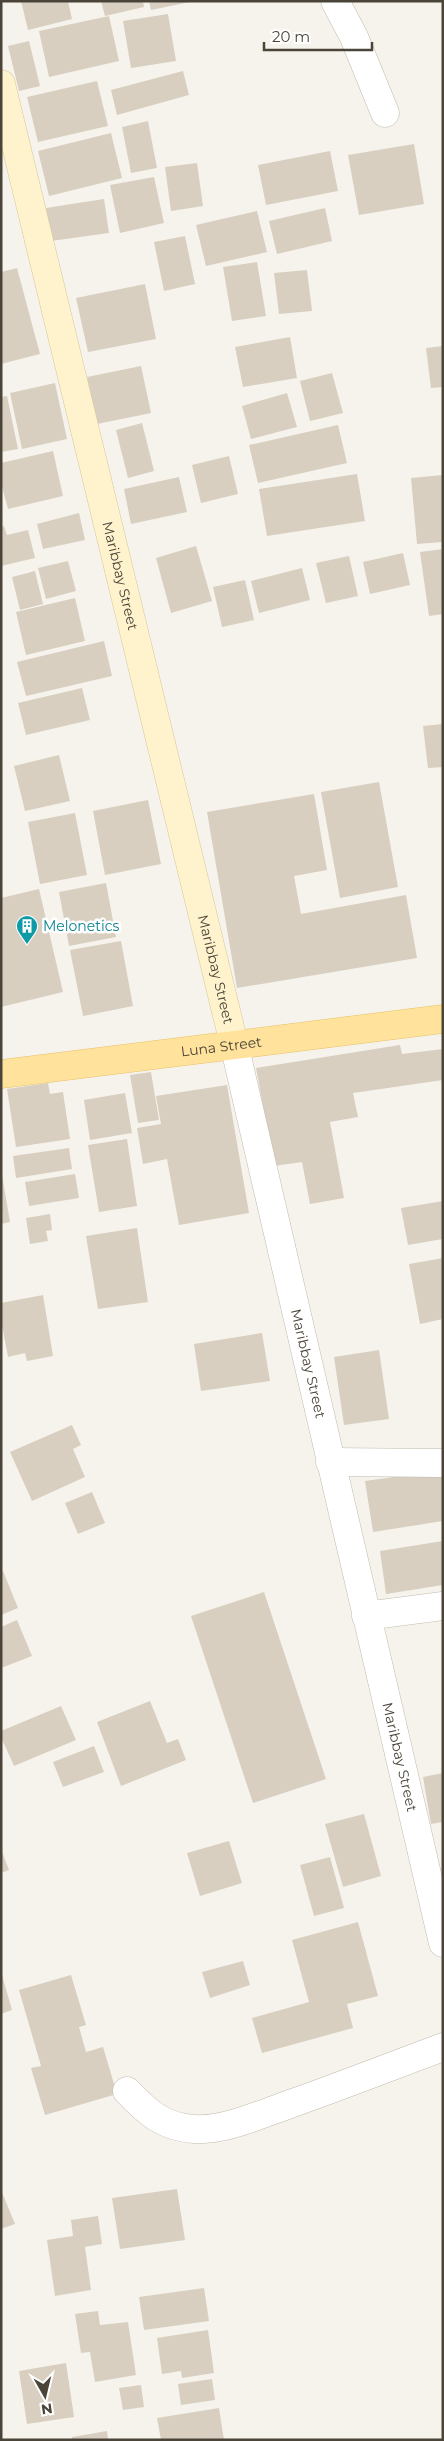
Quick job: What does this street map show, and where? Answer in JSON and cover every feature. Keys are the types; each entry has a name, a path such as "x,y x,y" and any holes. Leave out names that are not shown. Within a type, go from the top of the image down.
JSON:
{"main road":[{"name":"Luna Street","path":"1,1074 443,1018"}],"street":[{"path":"335,1 354,37 385,113"},
{"name":"Maribbay Street","path":"1,84 234,1044 443,1943"},
{"path":"330,1462 443,1463"},
{"path":"366,1616 443,1606"},
{"path":"127,2091 148,2113 168,2124 195,2129 223,2125 259,2115 443,2047"}],"building":[{"path":"21,1 68,1 72,19 28,30"},
{"path":"101,1 143,1 144,7 105,16"},
{"path":"149,1 190,1 190,2 151,10"},
{"path":"168,14 176,61 131,68 123,21"},
{"path":"109,16 119,61 49,77 39,31"},
{"path":"29,41 40,86 19,91 8,46"},
{"path":"183,71 189,95 117,115 111,90"},
{"path":"97,81 108,126 38,142 27,97"},
{"path":"148,121 157,168 131,173 122,127"},
{"path":"111,133 122,178 49,196 38,151"},
{"path":"414,144 424,204 359,215 348,155"},
{"path":"330,151 338,191 266,205 258,165"},
{"path":"197,163 203,206 171,211 165,167"},
{"path":"154,177 164,223 120,233 110,185"},
{"path":"104,199 109,233 51,241 46,208"},
{"path":"325,208 332,241 277,254 269,221"},
{"path":"257,211 267,252 206,266 196,225"},
{"path":"185,236 195,284 164,291 154,242"},
{"path":"257,262 266,316 232,321 223,267"},
{"path":"17,268 40,354 1,364 1,272"},
{"path":"307,270 312,311 279,314 274,273"},
{"path":"145,284 156,339 88,352 76,298"},
{"path":"290,337 297,378 243,387 235,347"},
{"path":"443,346 443,387 431,388 426,348"},
{"path":"141,366 151,413 97,424 87,377"},
{"path":"332,373 343,413 310,421 300,381"},
{"path":"55,383 67,439 22,449 10,393"},
{"path":"287,393 297,427 251,439 242,406"},
{"path":"7,396 18,449 1,452 1,397"},
{"path":"142,423 154,471 128,478 116,430"},
{"path":"338,425 347,463 258,483 249,445"},
{"path":"53,451 63,496 8,509 1,483 1,463"},
{"path":"229,456 238,494 201,503 192,465"},
{"path":"357,474 365,521 267,536 259,489"},
{"path":"443,475 443,542 417,544 411,478"},
{"path":"179,477 187,512 131,524 124,489"},
{"path":"79,513 85,540 43,549 37,524"},
{"path":"4,526 7,535 28,530 35,558 1,566 1,527"},
{"path":"196,546 212,601 171,613 156,558"},
{"path":"443,549 443,614 429,616 420,552"},
{"path":"403,553 410,585 370,594 363,562"},
{"path":"349,556 358,596 326,603 316,563"},
{"path":"68,561 76,591 46,599 38,568"},
{"path":"302,568 310,600 259,613 251,581"},
{"path":"35,571 43,604 20,610 12,577"},
{"path":"245,580 254,620 222,627 213,587"},
{"path":"75,598 85,641 26,655 16,612"},
{"path":"104,641 112,676 26,696 17,662"},
{"path":"82,688 90,720 26,735 18,703"},
{"path":"443,724 443,767 428,768 423,726"},
{"path":"59,755 70,801 25,811 14,766"},
{"path":"379,782 398,887 340,898 321,792"},
{"path":"314,794 327,870 294,876 301,914 406,895 417,958 237,988 207,812"},
{"path":"148,800 161,864 105,875 93,811"},
{"path":"75,813 87,875 40,884 28,822"},
{"path":"106,883 116,937 69,946 59,892"},
{"name":"Melonetics","path":"39,889 63,992 1,1007 1,898"},
{"path":"121,941 133,1006 83,1016 70,950"},
{"path":"400,1045 402,1054 443,1049 443,1080 353,1093 358,1117 330,1122 344,1198 310,1204 302,1162 274,1166 256,1068"},
{"path":"151,1072 159,1120 138,1123 130,1075"},
{"path":"48,1083 50,1094 63,1092 70,1139 16,1147 7,1089"},
{"path":"227,1085 249,1213 179,1225 167,1159 143,1164 137,1128 161,1124 156,1096"},
{"path":"125,1093 132,1133 90,1140 84,1100"},
{"path":"127,1139 137,1206 99,1212 88,1145"},
{"path":"69,1148 72,1169 16,1178 13,1156"},
{"path":"1,1169 10,1222 1,1224"},
{"path":"75,1174 79,1198 29,1206 25,1182"},
{"path":"443,1201 443,1239 408,1245 401,1208"},
{"path":"50,1214 52,1230 46,1231 48,1241 30,1244 26,1218"},
{"path":"137,1228 148,1302 98,1309 86,1236"},
{"path":"443,1258 443,1319 420,1324 409,1264"},
{"path":"43,1295 53,1356 27,1361 25,1353 8,1357 1,1320 1,1303"},
{"path":"262,1333 270,1381 201,1391 194,1344"},
{"path":"379,1350 389,1419 344,1425 334,1357"},
{"path":"72,1425 81,1445 73,1449 85,1477 32,1501 10,1452"},
{"path":"443,1470 443,1521 373,1532 365,1481"},
{"path":"92,1492 105,1523 78,1534 65,1503"},
{"path":"443,1541 443,1585 386,1594 380,1551"},
{"path":"3,1571 18,1608 1,1615 1,1572"},
{"path":"264,1592 326,1779 253,1803 191,1616"},
{"path":"17,1620 32,1656 1,1668 1,1627"},
{"path":"150,1701 167,1743 178,1739 186,1760 121,1786 97,1722"},
{"path":"61,1706 76,1740 14,1766 1,1737 1,1731"},
{"path":"94,1746 104,1772 63,1787 53,1762"},
{"path":"443,1773 443,1822 431,1824 423,1777"},
{"path":"364,1814 381,1876 343,1887 325,1824"},
{"path":"229,1841 242,1883 200,1896 187,1853"},
{"path":"1,1849 9,1870 1,1873"},
{"path":"330,1857 344,1908 314,1916 300,1865"},
{"path":"358,1922 378,1996 347,2004 353,2028 262,2053 252,2018 309,2002 292,1940"},
{"path":"243,1961 250,1985 210,1998 202,1972"},
{"path":"71,1975 86,2025 79,2027 86,2052 103,2047 117,2094 45,2115 31,2068 41,2066 19,1990"},
{"path":"1,1976 12,2010 1,2014"},
{"path":"177,2189 185,2240 120,2249 112,2198"},
{"path":"1,2190 15,2224 1,2229"},
{"path":"98,2216 102,2244 85,2247 91,2290 55,2296 47,2240 73,2236 71,2220"},
{"path":"204,2288 209,2321 144,2330 139,2297"},
{"path":"98,2311 100,2325 128,2322 136,2375 95,2382 90,2352 81,2353 75,2314"},
{"path":"208,2330 214,2373 182,2378 181,2371 162,2374 157,2338"},
{"path":"66,2363 74,2417 27,2424 19,2371"},
{"path":"212,2379 215,2400 181,2405 178,2384"},
{"path":"141,2385 144,2407 123,2410 119,2388"},
{"path":"219,2408 224,2440 161,2440 157,2418"},
{"path":"107,2431 108,2440 72,2440 72,2437"}],"place":[{"name":"Melonetics","path":"27,945"}]}
